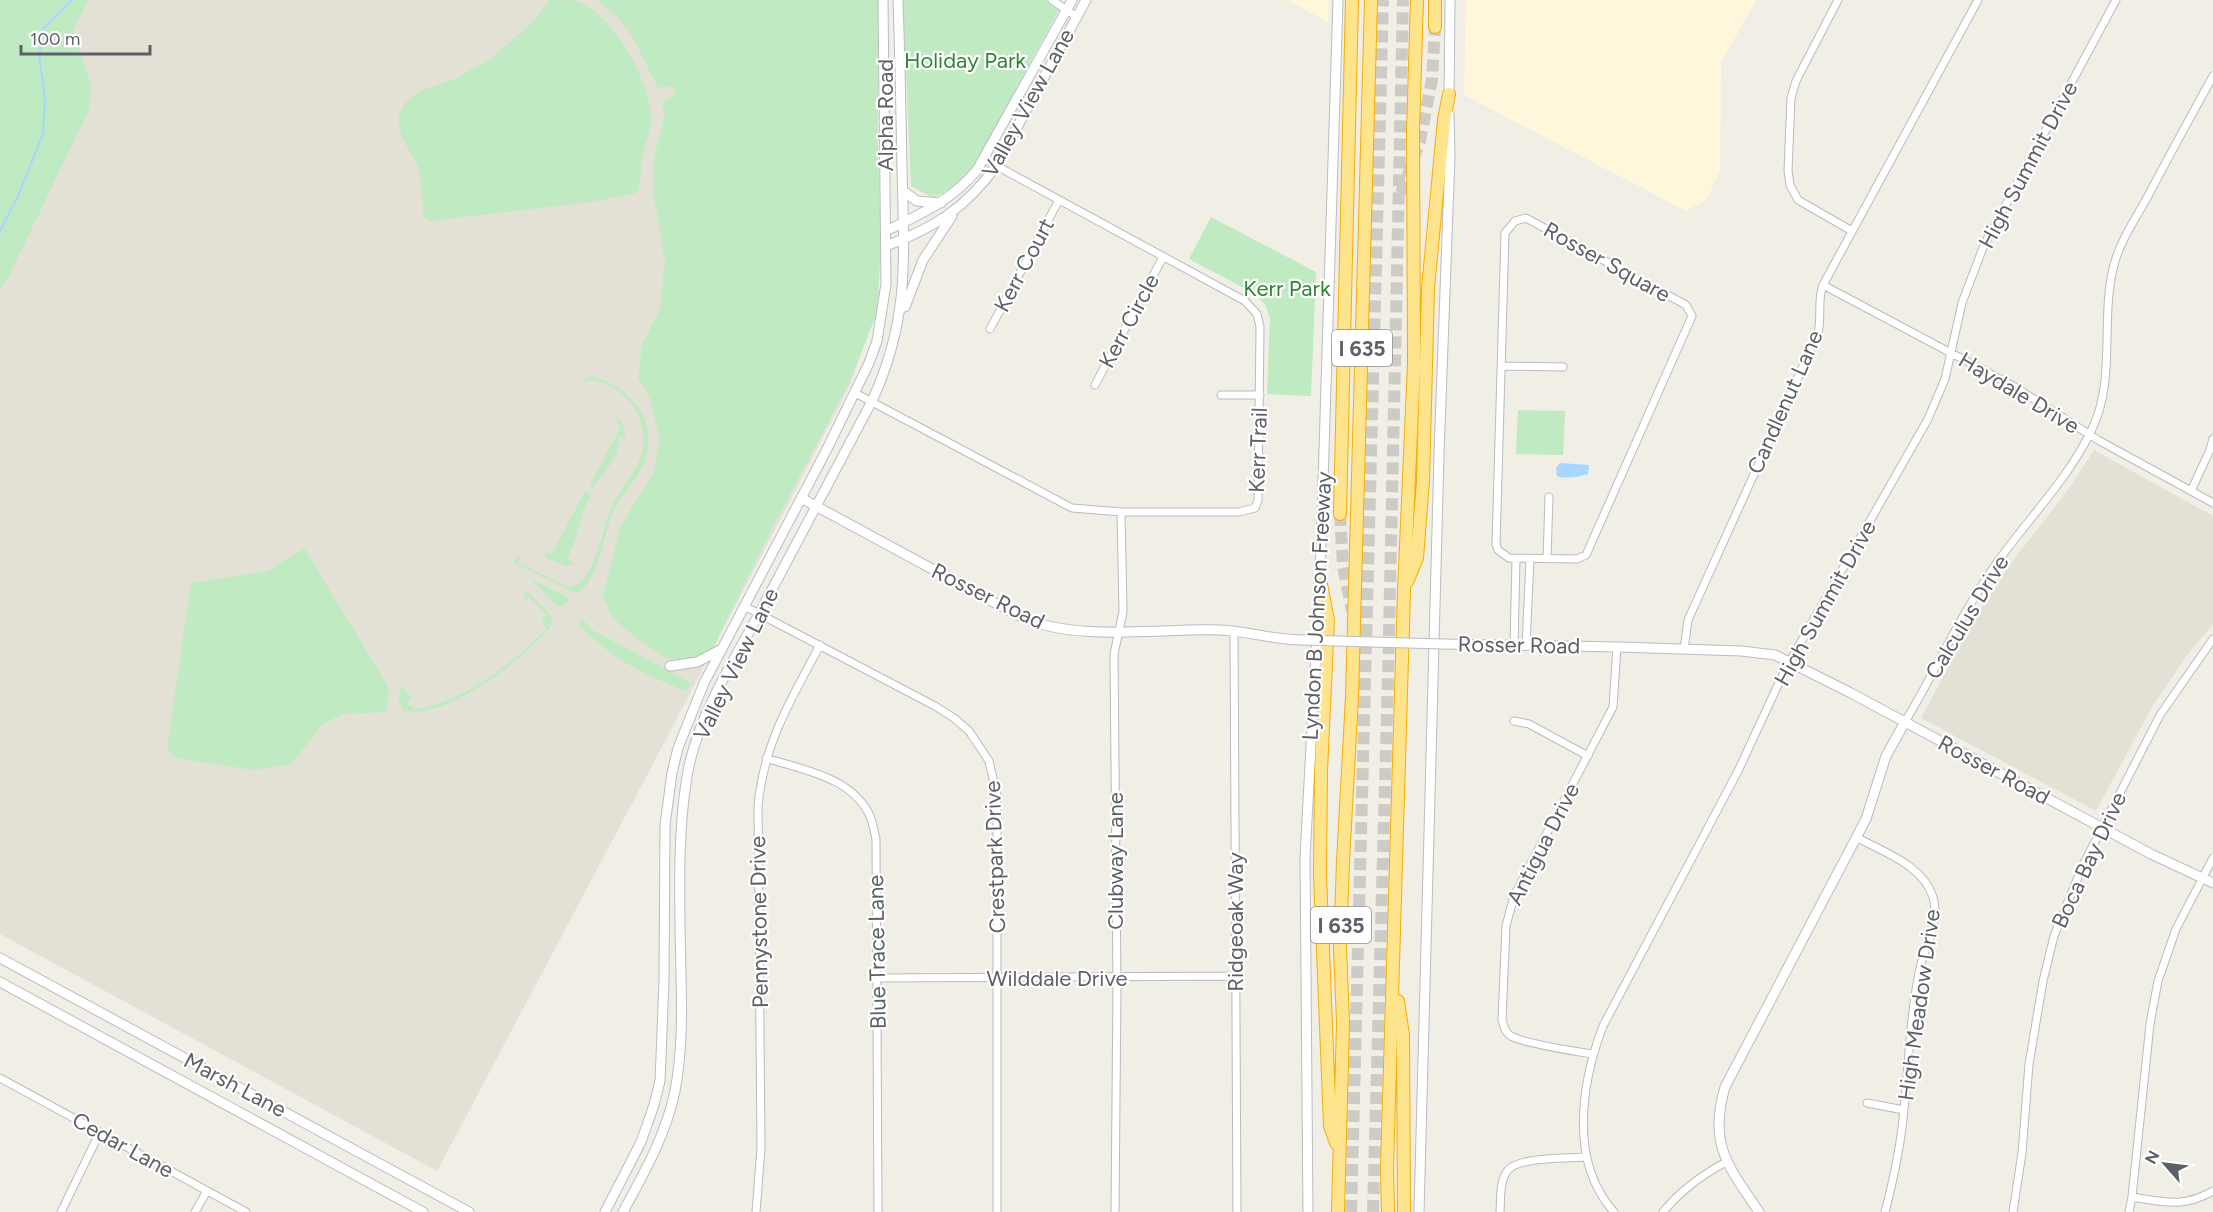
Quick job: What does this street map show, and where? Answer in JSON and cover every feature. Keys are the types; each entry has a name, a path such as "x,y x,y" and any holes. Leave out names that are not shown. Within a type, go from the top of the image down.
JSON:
{"highway":[{"path":"1340,514 1352,0"},
{"name":"Lyndon B Johnson Freeway","path":"1338,1212 1343,1023 1340,936 1353,685 1371,0"},
{"name":"I 635","path":"1388,1212 1387,1168 1404,591 1414,364 1413,131 1417,0"},
{"path":"1435,0 1435,27"},
{"path":"1404,591 1417,558 1423,481 1431,235 1449,94"},
{"path":"1320,579 1328,620 1321,771 1321,934 1330,1126 1339,1152"},
{"path":"1393,964 1403,1035 1404,1212"}],"main road":[{"name":"Alpha Road","path":"883,0 886,231"},
{"name":"Alpha Road","path":"898,0 904,222"},
{"name":"Valley View Lane","path":"605,1212 632,1163 647,1127 660,1081 664,991 664,845 672,772 678,748 696,700 869,363 877,341 886,284 886,231 941,203 960,189 984,159 1072,0"},
{"name":"Lyndon B Johnson Freeway","path":"1308,1212 1305,857 1320,579 1338,0"},
{"path":"1419,1212 1439,454 1450,156 1450,0"},
{"name":"Valley View Lane","path":"886,246 937,223 978,191 996,166 1077,16 1082,1"},
{"path":"903,191 917,201 941,203"},
{"path":"898,323 923,260 958,208"},
{"name":"Valley View Lane","path":"623,1212 645,1171 665,1125 676,1084 682,1015 682,834 689,767 702,725 717,691 872,401 889,361 898,323 903,284 904,222"},
{"name":"Rosser Road","path":"801,498 1036,623 1064,630 1234,631 1272,638 1302,640 1684,649 1775,655 2213,883"},
{"path":"670,666 697,662 722,648"},
{"name":"Calculus Drive","path":"1759,1212 1726,1162 1718,1119 1725,1088 1857,837 1872,802 1886,756 1905,722"},
{"path":"664,939 681,939"},
{"name":"Marsh Lane","path":"0,958 469,1212"},
{"name":"Marsh Lane","path":"0,982 423,1212"},
{"path":"660,1081 676,1084"},
{"path":"632,1163 645,1171"}],"street":[{"path":"1052,0 1077,16"},
{"path":"1838,0 1796,81 1791,98 1788,171 1790,185 1798,200 1852,231"},
{"name":"Candlenut Lane","path":"1684,649 1688,620 1818,333 1821,318 1821,292 1824,285 1978,0"},
{"name":"High Summit Drive","path":"1614,1212 1599,1190 1586,1157 1585,1104 1592,1054 1615,1000 1738,771 1790,661 1928,419 1945,379 1962,303 1984,245 2116,0"},
{"name":"Calculus Drive","path":"1905,722 1995,565 2067,470 2089,435 2097,416 2103,390 2110,283 2114,263 2127,234 2213,76"},
{"name":"Kerr Trail","path":"855,393 1064,505 1081,510 1239,512 1255,508 1258,500 1260,327 1254,308 984,159"},
{"name":"Kerr Court","path":"990,329 1059,201"},
{"name":"Rosser Square","path":"1526,218 1686,305 1692,316 1586,555 1577,560 1516,559 1503,555 1496,544 1505,233 1515,221 1526,218"},
{"name":"Kerr Circle","path":"1095,385 1163,257"},
{"name":"Haydale Drive","path":"1824,285 2015,387 2089,435 2213,503"},
{"path":"1502,366 1563,367"},
{"path":"1221,395 1260,395"},
{"path":"2191,491 2213,439"},
{"path":"1547,559 1549,497"},
{"name":"Clubway Lane","path":"1115,1212 1114,654 1123,612 1121,512"},
{"path":"1514,645 1516,559"},
{"path":"1526,645 1530,559"},
{"name":"Crestpark Drive","path":"744,606 935,706 969,730 989,760 997,796 997,1212"},
{"name":"Ridgeoak Way","path":"1234,631 1237,1212"},
{"name":"Boca Bay Drive","path":"2013,1212 2022,1153 2029,1064 2043,981 2054,936 2065,905 2102,827 2160,715 2213,639"},
{"name":"Pennystone Drive","path":"756,1212 761,1148 758,806 760,781 780,721 820,645"},
{"name":"Antigua Drive","path":"1592,1054 1523,1040 1510,1036 1505,1030 1502,1020 1506,926 1514,896 1613,707 1617,647"},
{"path":"1514,720 1529,724 1588,756"},
{"name":"Blue Trace Lane","path":"766,758 844,785 859,799 871,817 876,839 878,1212"},
{"name":"High Meadow Drive","path":"1857,837 1918,872 1930,890 1934,905 1934,920 1920,968 1910,1036 1904,1110 1894,1178 1885,1212"},
{"path":"2129,1212 2150,1024 2158,981 2176,929 2213,858"},
{"name":"Wilddale Drive","path":"878,978 1235,976"},
{"name":"Cedar Lane","path":"0,1078 246,1212"},
{"path":"1867,1103 1904,1110"},
{"path":"61,1212 100,1132"},
{"path":"1500,1212 1503,1180 1508,1170 1526,1162 1586,1157"},
{"path":"1662,1212 1681,1192 1726,1162"},
{"path":"195,1212 207,1191"},
{"path":"2132,1197 2183,1203 2194,1201 2213,1191"}],"shaded area":[{"path":"84,0 876,0 875,87 879,293 867,338 850,385 671,730 437,1171 0,934 0,281 69,31"},
{"path":"1287,0 1329,0 1328,22"},
{"path":"1466,0 1756,0 1721,63 1720,170 1707,199 1686,211 1464,95"},
{"path":"2094,450 2213,516 2213,624 2188,654 2152,707 2096,811 1921,718 1978,613 2014,559 2068,490"}],"green space":[{"path":"0,0 88,0 73,31 91,84 89,110 7,280 0,288"},
{"path":"550,0 577,1 590,8 616,34 637,68 649,102 651,122 636,193 591,202 431,221 424,218 419,169 401,135 398,115 407,101 420,91 455,79 490,59 533,22"},
{"path":"597,0 878,0 878,148 881,246 877,313 848,385 772,528 714,646 692,662 664,657 623,628 611,615 603,596 620,527 653,474 660,439 650,399 638,377 642,345 660,309 665,261 654,196 654,158 665,114 662,102 674,96 674,86 658,88 632,36 618,18"},
{"name":"Holiday Park","path":"903,0 1046,0 1059,10 973,167 956,186 933,198 911,186"},
{"name":"Kerr Park","path":"1211,217 1316,272 1311,396 1267,394 1270,318 1265,305 1257,295 1189,259"},
{"path":"589,376 618,387 638,407 645,420 648,449 640,472 614,510 596,567 586,586 579,593 514,563 513,560 518,556 520,558 518,563 569,587 577,584 590,569 612,506 639,462 644,438 635,408 624,396 608,385 588,380 584,384 582,382"},
{"path":"1518,410 1565,411 1563,455 1516,454"},
{"path":"621,420 626,436 619,437 619,445 614,458 593,488 589,486 621,427 616,422"},
{"path":"585,491 591,494 567,559 573,563 567,567 547,558 545,554 546,552 552,554"},
{"path":"304,548 389,688 386,712 343,714 323,724 291,764 253,770 177,758 167,750 191,583 268,571"},
{"path":"531,579 566,596 569,601 564,606 556,605"},
{"path":"526,593 530,593 548,612 552,620 549,628 540,639 504,670 470,693 435,708 418,712 403,710 399,702 400,689 404,688 411,697 407,703 413,706 414,710 433,705 452,698 486,679 503,668 533,642 547,628 541,621 547,615 529,597 524,602"},
{"path":"582,619 594,631 691,683 687,691 656,679 615,656 578,624"}],"water":[{"path":"1560,463 1589,465 1588,474 1572,477 1557,476 1556,468"}],"waterway":[{"path":"0,231 18,196 43,134 45,98 39,55 43,29 72,0"}],"tunnel":[{"path":"1351,1212 1383,0"},
{"path":"1373,1212 1403,0"},
{"path":"1401,193 1420,141 1432,79 1435,27"},
{"path":"1340,514 1343,566 1352,611"}]}
